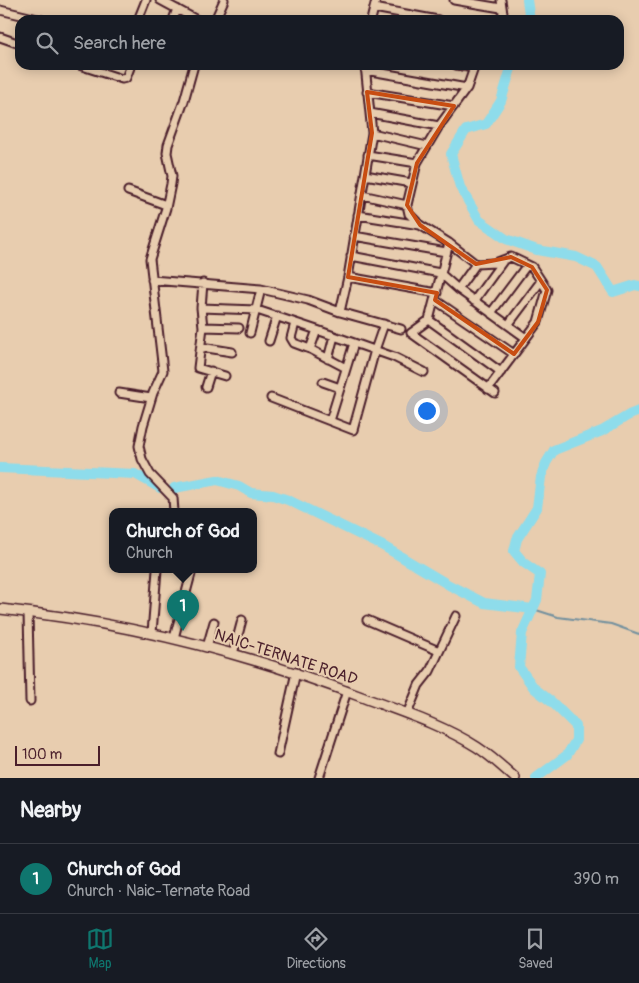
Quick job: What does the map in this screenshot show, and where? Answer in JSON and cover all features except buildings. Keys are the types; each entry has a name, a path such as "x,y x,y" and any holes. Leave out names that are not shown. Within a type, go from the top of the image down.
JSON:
{"main road":[{"name":"NAIC-TERNATE ROAD","path":"0,609 84,620 152,633 296,672 407,714 470,742 488,754 515,778"}],"street":[{"path":"140,15 146,0"},
{"path":"160,0 188,15"},
{"path":"217,15 224,0"},
{"path":"454,0 501,4"},
{"path":"375,4 418,15"},
{"path":"175,15 177,9"},
{"path":"0,10 21,15"},
{"path":"0,38 15,42"},
{"path":"95,70 124,79 128,70"},
{"path":"174,508 173,498 150,474 142,460 140,434 151,398 161,377 163,365 150,259 166,206 172,176 167,153 168,145 182,107 192,70"},
{"path":"340,312 348,277 372,133 365,70"},
{"path":"380,70 467,88"},
{"path":"474,70 467,88 439,126 418,163 411,183 407,205 410,214 420,225 449,243 476,264 495,263 511,258 532,267 547,290 538,322 488,388"},
{"path":"367,92 454,106"},
{"path":"370,113 439,126"},
{"path":"372,133 427,146"},
{"path":"368,155 418,163"},
{"path":"365,175 411,183"},
{"path":"128,190 166,206"},
{"path":"362,195 407,205"},
{"path":"358,215 420,225"},
{"path":"354,236 446,252"},
{"path":"449,243 429,320 411,334 495,393"},
{"path":"350,256 440,273 458,289 526,338"},
{"path":"474,301 504,260"},
{"path":"458,289 476,264"},
{"path":"491,313 528,265"},
{"path":"348,277 436,296 514,354"},
{"path":"152,280 261,289 308,300 340,312 400,329"},
{"path":"508,325 541,281"},
{"path":"203,283 201,308 203,327 198,368 225,376"},
{"path":"250,333 261,289"},
{"path":"201,308 257,310 394,356 424,372"},
{"path":"268,340 277,316"},
{"path":"429,320 501,372"},
{"path":"296,323 291,338 294,343 310,349 346,368"},
{"path":"271,398 353,430 384,324"},
{"path":"203,327 239,328"},
{"path":"310,349 316,330"},
{"path":"328,359 334,336"},
{"path":"330,421 354,343"},
{"path":"201,348 232,352"},
{"path":"206,387 211,371"},
{"path":"323,382 340,388"},
{"path":"119,393 151,398"},
{"path":"152,633 157,573"},
{"path":"174,638 191,573"},
{"path":"28,613 30,701"},
{"path":"407,714 419,685 430,671 456,616"},
{"path":"233,654 242,620"},
{"path":"367,620 439,651"},
{"path":"207,647 214,622"},
{"path":"278,754 296,672"},
{"path":"319,778 347,691"}],"highlighted area":[{"path":"367,92 454,106 417,163 407,205 420,225 476,264 511,257 532,267 547,290 538,322 514,354 435,300 437,293 348,277 372,133"}],"waterway":[{"path":"527,0 529,15"},
{"path":"510,70 501,101 486,124 466,130 451,154 460,187 479,220 506,239 537,250 576,257 597,267 613,292 635,285 639,286"},
{"path":"536,778 567,755 576,740 576,726 553,703 534,688 519,667 522,633 537,600 540,574 524,563 514,551 517,539 537,508 541,477 546,463 554,450 602,431 639,411"},
{"path":"0,468 135,474 160,488"},
{"path":"174,488 217,480 239,486 251,493 273,495 288,500 383,546 449,585 484,603 533,609"},
{"path":"533,609 558,617 611,624 639,634"}],"place":[{"name":"Church of God","path":"183,631"}]}
